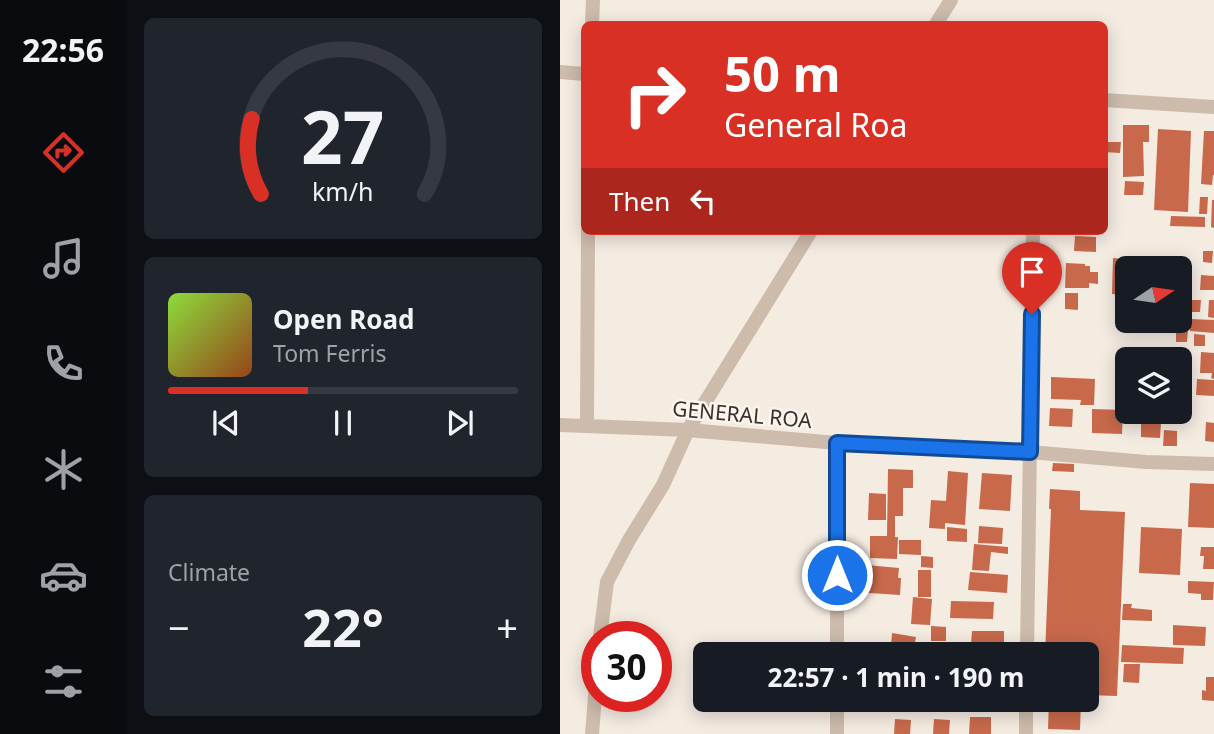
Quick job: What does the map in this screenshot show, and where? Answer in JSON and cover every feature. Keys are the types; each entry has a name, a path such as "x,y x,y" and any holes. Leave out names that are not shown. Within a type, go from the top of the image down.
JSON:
{"street":[{"path":"592,21 593,0"},
{"path":"938,21 951,0"},
{"path":"560,72 581,74"},
{"path":"1108,100 1214,107"},
{"path":"587,426 588,235"},
{"path":"602,621 607,582 629,540 663,485 688,430 808,235"},
{"path":"1027,642 1032,235"},
{"name":"GENERAL ROA","path":"560,425 688,430 837,443 1214,464"},
{"path":"837,443 837,642"},
{"path":"592,734 594,712"},
{"path":"837,712 837,734"},
{"path":"1026,712 1026,734"}],"building":[{"path":"1123,125 1149,125 1149,142 1143,142 1144,176 1123,177"},
{"path":"1158,129 1191,131 1188,212 1154,210"},
{"path":"1204,131 1214,131 1212,185 1201,184"},
{"path":"1108,142 1121,142 1120,153 1108,152"},
{"path":"1125,181 1144,182 1143,195 1124,195"},
{"path":"1200,197 1208,197 1207,214 1199,214"},
{"path":"1214,200 1214,228 1211,227"},
{"path":"1171,216 1205,217 1205,227 1170,226"},
{"path":"1075,236 1096,237 1096,252 1074,251"},
{"path":"1203,251 1213,251 1212,263 1203,262"},
{"path":"1113,258 1115,294 1112,294"},
{"path":"1066,263 1090,266 1090,272 1098,272 1098,284 1089,283 1089,288 1065,288"},
{"path":"1201,275 1214,276 1214,290 1200,290"},
{"path":"1065,293 1078,293 1078,310 1065,309"},
{"path":"1192,300 1201,300 1200,312 1192,312"},
{"path":"1209,300 1214,300 1214,318 1208,317"},
{"path":"1192,319 1214,320 1214,333 1192,331"},
{"path":"1176,333 1188,333 1187,342 1176,342"},
{"path":"1194,334 1205,335 1205,346 1194,346"},
{"path":"1201,352 1214,353 1214,379 1211,378 1212,373 1200,373"},
{"path":"1051,377 1095,379 1094,405 1080,405 1081,400 1051,399"},
{"path":"1197,379 1214,380 1214,396 1196,395"},
{"path":"1050,408 1073,409 1072,427 1049,426"},
{"path":"1092,409 1115,410 1115,424 1122,424 1122,434 1092,433"},
{"path":"1206,422 1214,423 1214,442 1205,441"},
{"path":"1141,424 1161,424 1160,438 1141,437"},
{"path":"1164,430 1177,431 1177,446 1163,446"},
{"path":"1053,463 1074,464 1074,472 1052,471"},
{"path":"888,469 913,470 913,488 903,488 903,516 895,516 897,559 870,558 870,536 887,536"},
{"path":"948,471 968,473 965,525 945,523 945,529 929,528 931,500 946,501"},
{"path":"982,473 1012,475 1010,511 979,509"},
{"path":"1190,483 1214,484 1214,528 1188,527"},
{"path":"1050,489 1080,491 1080,510 1125,512 1117,696 1099,695 1099,642 1045,642"},
{"path":"869,493 886,494 886,520 868,520"},
{"path":"979,526 1003,528 1002,544 978,543"},
{"path":"947,527 967,529 967,542 947,541"},
{"path":"1141,527 1182,529 1180,575 1139,573"},
{"path":"899,540 921,540 921,555 899,554"},
{"path":"974,544 1008,547 1008,554 991,552 989,571 972,570"},
{"path":"1201,547 1214,547 1214,569 1203,569 1204,556 1200,556"},
{"path":"921,556 933,557 933,568 921,567"},
{"path":"855,564 899,568 900,595 854,592"},
{"path":"918,570 931,570 931,597 918,597"},
{"path":"970,572 1008,575 1007,593 968,590"},
{"path":"1188,581 1214,582 1213,600 1201,600 1201,594 1188,593"},
{"path":"913,597 932,599 930,625 911,624"},
{"path":"951,601 994,602 993,619 950,618"},
{"path":"1123,604 1132,604 1131,608 1152,610 1152,621 1122,620"},
{"path":"1173,625 1206,627 1205,646 1173,645"},
{"path":"931,626 946,627 946,641 931,641"},
{"path":"972,631 1004,631 1004,642 971,642"},
{"path":"892,633 916,637 915,642 891,642"},
{"path":"1122,645 1184,648 1183,664 1121,662"},
{"path":"1124,664 1140,664 1139,683 1123,682"},
{"path":"1206,677 1214,677 1214,701 1202,700 1202,690 1206,691"},
{"path":"1049,712 1081,712 1080,730 1048,729"},
{"path":"970,717 991,717 991,734 969,734"},
{"path":"895,719 911,720 910,734 894,734"},
{"path":"934,719 950,720 949,734 933,734"}],"route":[{"path":"837,575 837,443 1030,452 1032,314"}]}
